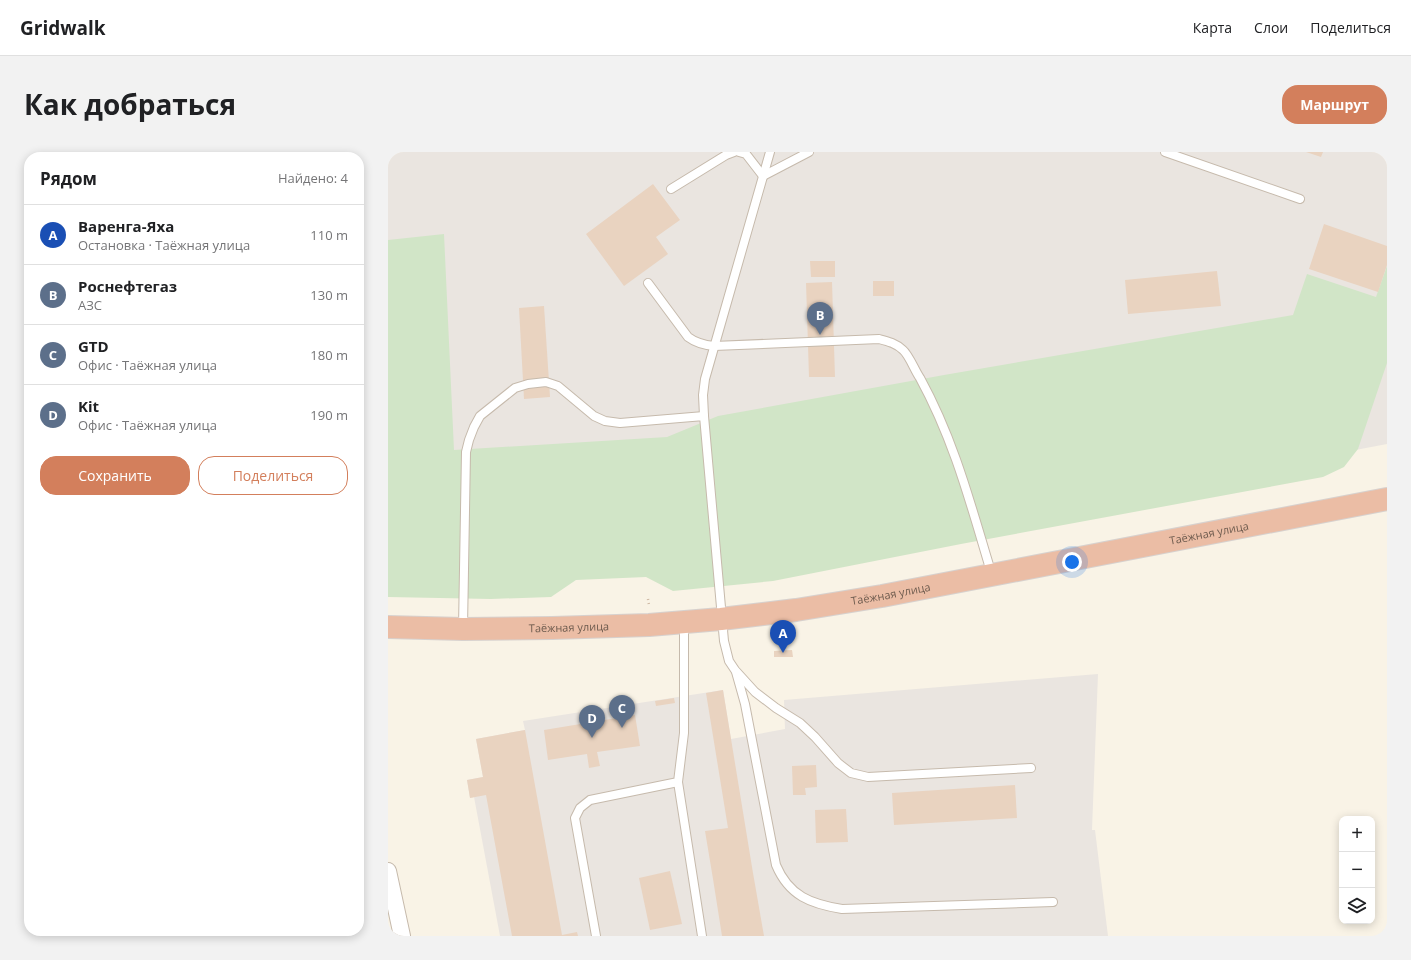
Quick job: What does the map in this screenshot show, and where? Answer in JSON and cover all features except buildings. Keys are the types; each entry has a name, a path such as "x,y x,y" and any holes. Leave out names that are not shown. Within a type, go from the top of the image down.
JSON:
{"highway":[{"name":"Таёжная улица","path":"388,627 463,629 552,628 684,622 796,610 874,598 1387,498"}],"street":[{"path":"388,871 402,936"}],"lane":[{"path":"671,189 726,155 734,152"},
{"path":"739,152 746,154 763,176"},
{"path":"770,152 714,346 705,379 703,395 721,619 729,661 755,692 776,708 800,723 815,737 838,763 851,773 868,777 1031,768"},
{"path":"763,176 809,152"},
{"path":"1165,152 1300,199"},
{"path":"648,283 688,337 694,342 702,345 714,346 878,339 892,342 904,350 932,401 948,436 962,473 992,575"},
{"path":"463,629 466,452 474,427 480,416 514,388 528,384 546,382 558,386 594,416 605,421 620,422 704,416"},
{"path":"684,622 684,733 678,782 702,936"},
{"path":"735,670 745,704 776,866 786,884 804,898 821,906 842,909 1053,902"},
{"path":"596,936 575,818 580,808 590,800 678,782"}],"shaded area":[{"path":"388,152 1387,152 1387,444 935,530 388,557"},
{"path":"1098,674 1092,830 1095,830 1108,936 500,936 474,797 470,798 467,780 483,777 476,739 525,730 523,721 723,690 731,739 785,729 784,700"}],"green space":[{"path":"444,234 454,450 667,437 718,416 944,375 1293,315 1307,274 1376,297 1387,266 1387,363 1358,449 1344,467 1323,477 961,544 773,581 673,591 646,577 576,580 551,597 491,599 388,597 388,240"}],"place":[{"name":"Роснефтегаз","path":"820,335"},
{"name":"Варенга-Яха","path":"783,653"},
{"name":"GTD","path":"622,728"},
{"name":"Kit","path":"592,738"}]}
